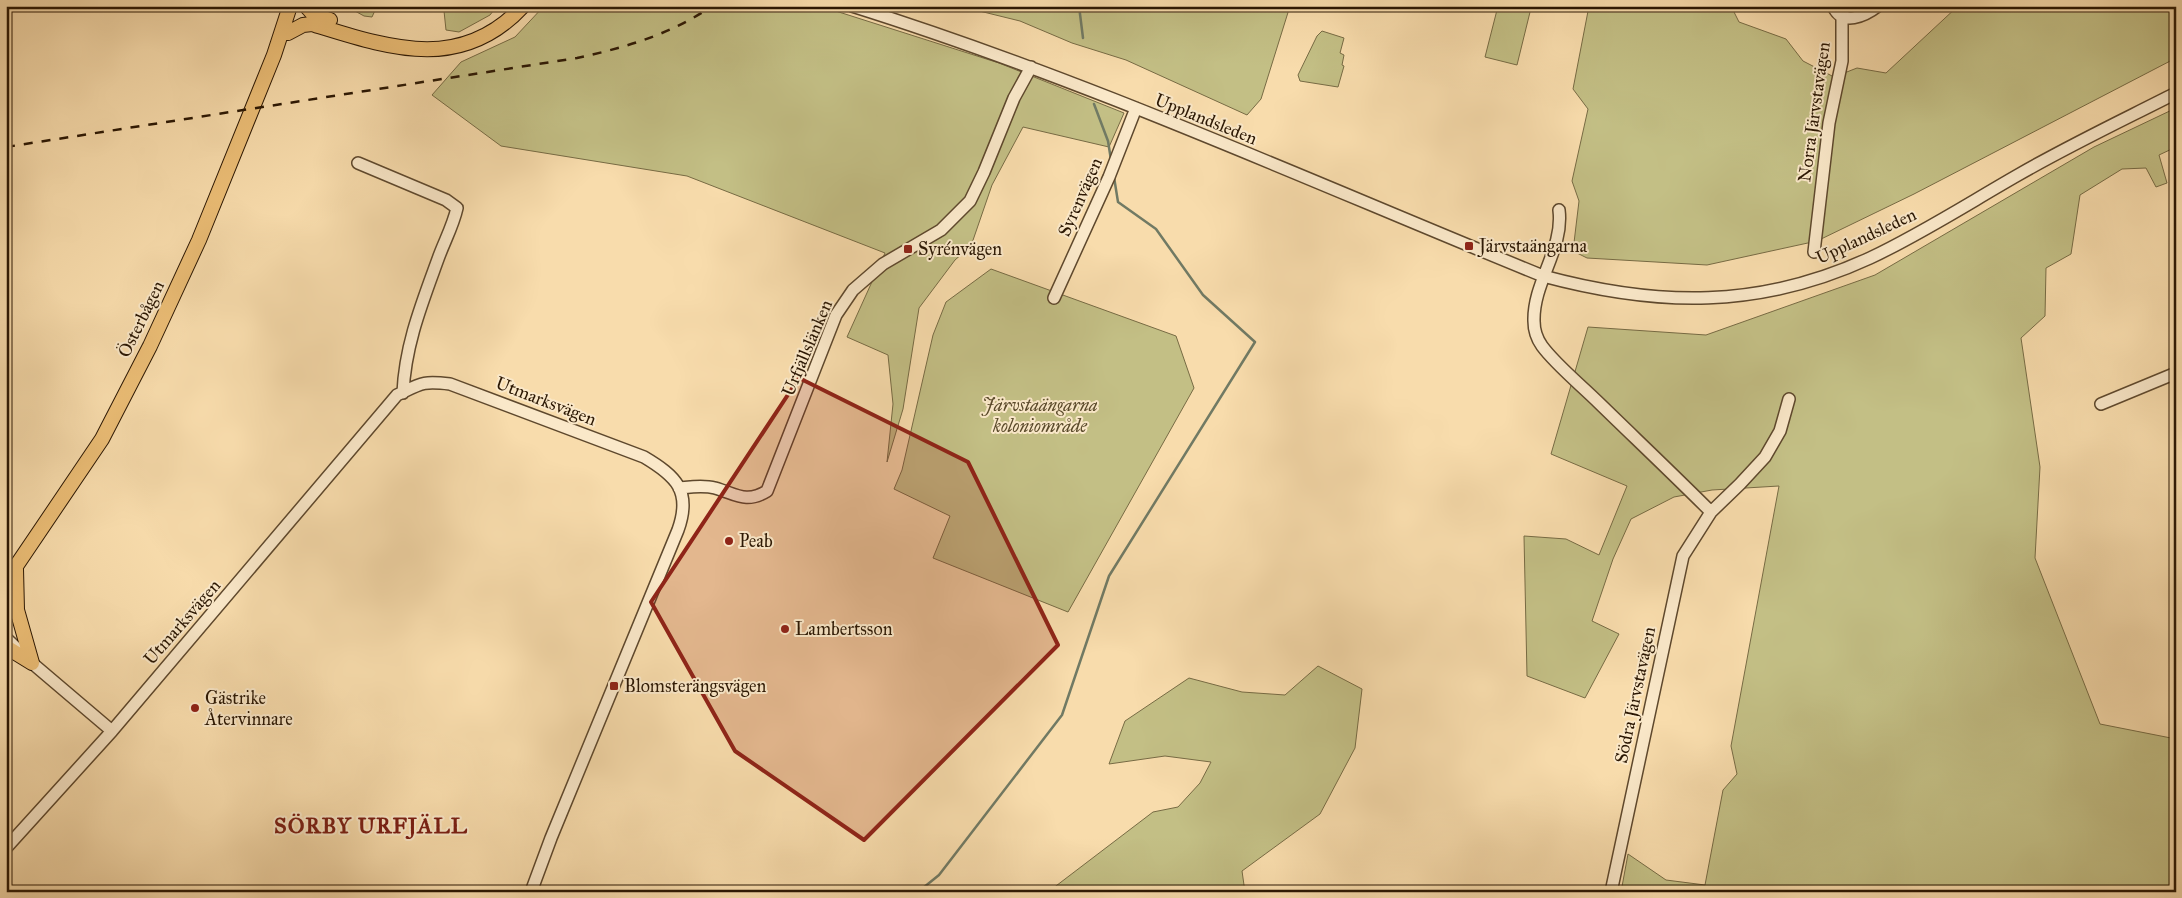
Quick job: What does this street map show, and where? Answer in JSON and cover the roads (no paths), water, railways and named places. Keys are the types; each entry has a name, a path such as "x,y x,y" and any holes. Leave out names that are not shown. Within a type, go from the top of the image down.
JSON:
{"main road":[{"name":"Österbågen","path":"6,582 102,439 150,346 199,240 274,55 290,6"},
{"name":"Österbågen","path":"274,55 288,33 298,6"},
{"path":"306,6 314,15 389,38 418,43 451,41 466,36 492,23 513,6"},
{"path":"288,33 303,25 312,24 400,49 435,50 468,42 483,36 508,20 523,6"},
{"path":"16,569 17,610 32,663"},
{"path":"6,647 32,663"}],"street":[{"name":"Upplandsleden","path":"852,6 932,31 1136,108 1543,276 1615,293 1691,300 1762,292 1805,283 1849,267 1886,250 2057,153 2176,93"},
{"path":"1833,6 1836,12 1850,18 1859,17 1878,6"},
{"name":"Norra Järvstavägen","path":"1814,252 1829,123 1842,61 1842,16"},
{"name":"Urfjällslänken","path":"679,488 703,486 739,497 758,496 768,491 836,315 844,302 853,290 883,264 941,230 970,201 1014,98 1031,67"},
{"name":"Syrenvägen","path":"1054,298 1109,177 1136,108"},
{"path":"358,163 446,200 457,208 454,223 441,251 412,330 404,369 402,393"},
{"path":"1559,210 1556,241 1543,276 1535,308 1534,323 1537,336 1543,347 1710,512"},
{"path":"2101,404 2176,373"},
{"name":"Utmarksvägen","path":"6,848 112,730 398,395 425,381 450,384 644,457 665,469 679,488"},
{"name":"Södra Järvstavägen","path":"1611,892 1683,556 1710,512 1765,457 1780,432 1789,399"},
{"path":"531,892 551,838 678,530 683,507 679,488"},
{"path":"6,638 32,663 112,730"}],"waterway":[{"path":"1079,6 1083,38"},
{"path":"1094,104 1108,141 1111,160"},
{"path":"918,892 939,875 1062,715 1109,576 1255,342 1203,295 1156,229 1118,202 1114,177"}],"railway":[{"path":"6,147 577,58 647,39 681,25 712,6"}],"place":[{"name":"Järvstaängarna","path":"1469,246"},
{"name":"Syrénvägen","path":"908,249"},
{"name":"Peab","path":"729,541"},
{"name":"Lambertsson","path":"785,629"},
{"name":"Blomsterängsvägen","path":"614,686"},
{"name":"Gästrike Återvinnare","path":"195,708"}],"district":[{"name":"SÖRBY URFJÄLL","path":"371,825"}],"park label":[{"name":"Järvstaängarna koloniområde","path":"1040,415"}]}
